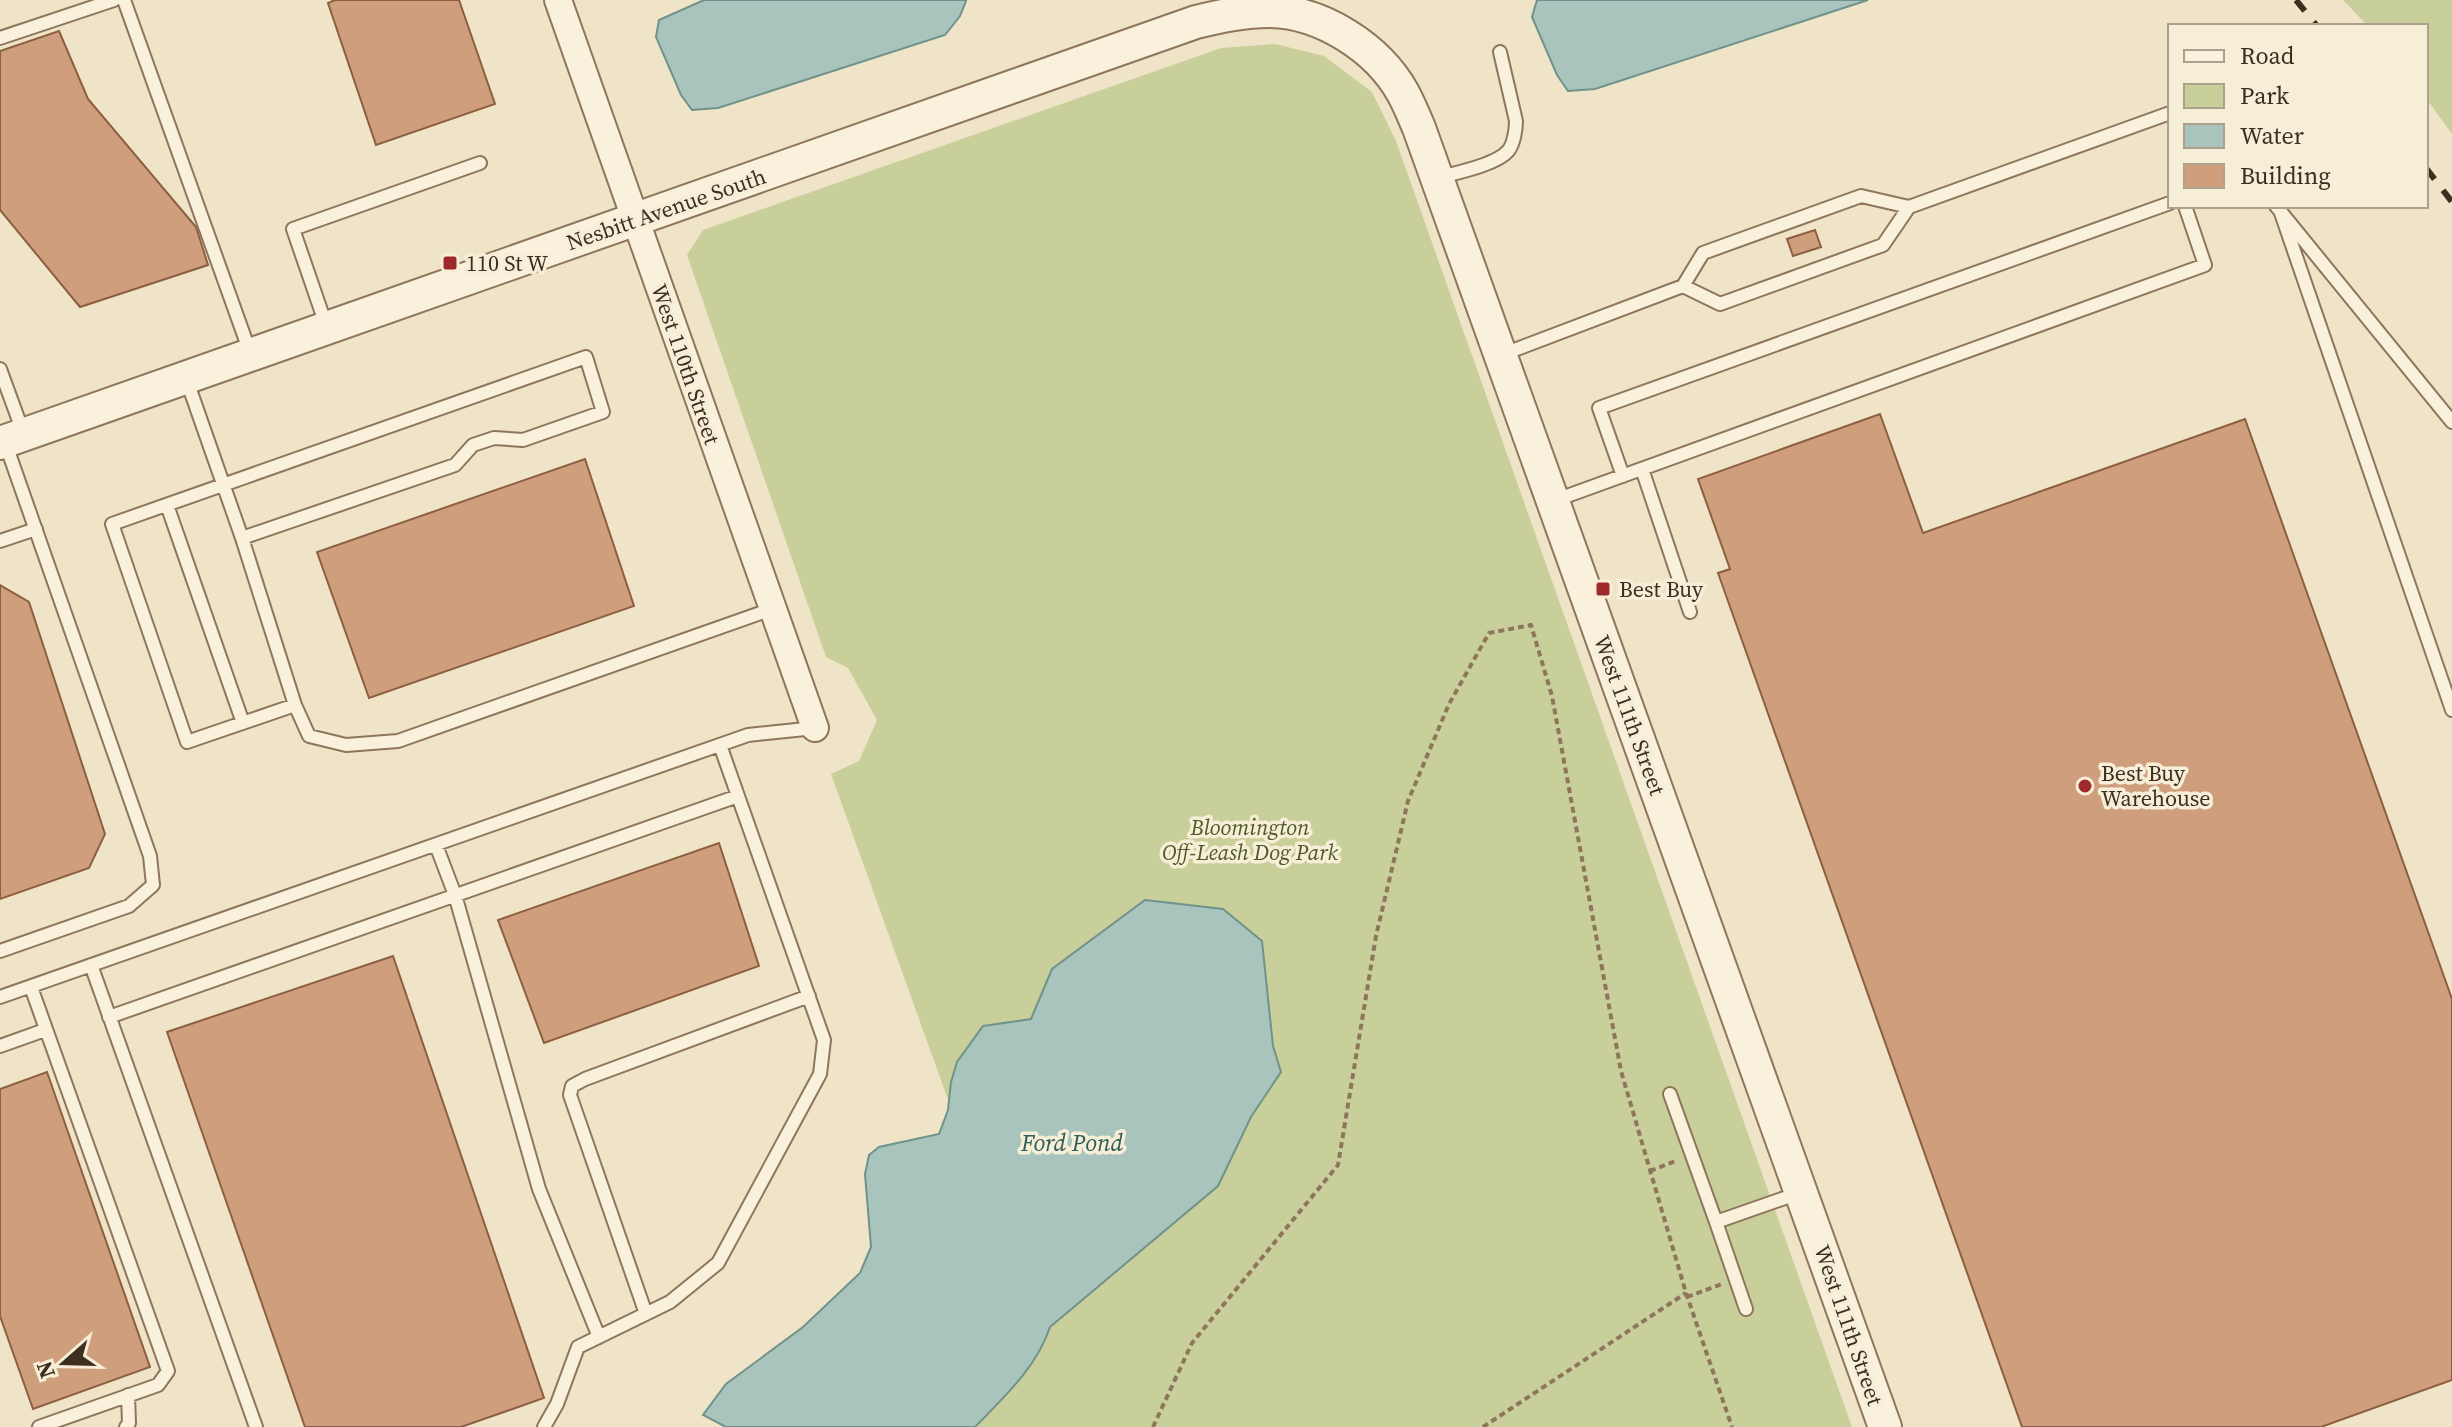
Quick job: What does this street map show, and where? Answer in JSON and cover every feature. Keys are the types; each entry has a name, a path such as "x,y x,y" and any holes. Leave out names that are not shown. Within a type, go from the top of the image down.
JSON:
{"street":[{"name":"West 110th Street","path":"558,0 815,728"},
{"name":"West 111th Street","path":"1196,22 1233,13 1273,11 1313,19 1347,36 1378,60 1403,92 1419,128 1501,355 1885,1427"},
{"name":"Nesbitt Avenue South","path":"10,440 1196,22"}],"lane":[{"path":"0,38 114,0"},
{"path":"124,0 251,355"},
{"path":"1437,178 1484,165 1508,151 1516,121 1500,52"},
{"path":"1501,355 1683,286 1703,253 1861,196 1909,207 2168,114"},
{"path":"327,328 293,229 480,163"},
{"path":"1623,476 1599,408 2168,204"},
{"path":"1683,286 1720,304 1735,299 1883,245 1909,207"},
{"path":"1553,501 2205,265 2186,208"},
{"path":"2278,209 2452,422"},
{"path":"2278,209 2452,710"},
{"path":"242,538 455,465 473,445 494,438 523,440 603,412 586,357 112,524 187,742 295,705"},
{"path":"0,369 10,440 36,529 150,856 153,885 129,906 0,951"},
{"path":"186,378 242,538 295,705 309,736 346,745 398,741 772,609"},
{"path":"1642,469 1690,612"},
{"path":"167,505 243,723"},
{"path":"0,541 36,529"},
{"path":"0,997 748,735 815,728"},
{"path":"544,1427 557,1404 578,1347 670,1302 718,1263 820,1074 824,1040 720,745"},
{"path":"109,1017 738,796"},
{"path":"436,845 455,895 539,1189 599,1337"},
{"path":"91,965 256,1427"},
{"path":"31,987 168,1371 158,1385 39,1427"},
{"path":"646,1314 570,1095 572,1086 809,996"},
{"path":"0,1046 45,1030"},
{"path":"1670,1094 1746,1309"},
{"path":"1716,1222 1802,1192"},
{"path":"126,1427 129,1423 128,1395"}],"path":[{"path":"1153,1427 1192,1343 1338,1165 1376,936 1408,801 1449,704 1489,633 1531,625 1552,696 1621,1071 1687,1295 1732,1427"},
{"path":"1650,1171 1691,1154"},
{"path":"1483,1427 1687,1295 1736,1279"}],"green space":[{"path":"2343,0 2452,0 2452,134 2428,101 2428,24 2366,24"},
{"name":"Bloomington Off-Leash Dog Park","path":"1275,44 1324,56 1372,92 1396,141 1852,1427 779,1427 1029,1325 831,774 859,761 877,720 848,668 826,657 687,255 703,230 1221,48"}],"water":[{"path":"704,0 966,1 960,16 945,35 718,108 692,110 681,95 656,37 659,20"},
{"path":"1537,0 1868,0 1595,89 1568,91 1557,75 1532,17"},
{"name":"Ford Pond","path":"1145,900 1223,909 1262,941 1273,1046 1281,1072 1251,1117 1218,1186 1050,1327 1028,1368 975,1427 726,1427 703,1415 726,1384 803,1327 860,1273 871,1247 865,1174 869,1155 879,1147 939,1134 948,1110 957,1062 983,1026 1031,1019 1052,969"}],"building":[{"path":"335,0 459,0 495,104 376,145 328,3"},
{"path":"59,31 88,99 196,227 208,265 80,307 0,210 0,51"},
{"path":"1815,230 1821,247 1793,256 1787,239"},
{"name":"Best Buy Warehouse","path":"1880,414 1923,533 2245,419 2452,999 2452,1380 2321,1427 2022,1427 1718,573 1730,569 1698,479"},
{"path":"585,459 634,606 369,698 317,552"},
{"path":"0,585 29,602 105,834 89,868 0,899"},
{"path":"719,843 759,966 544,1043 498,920"},
{"path":"393,956 544,1398 461,1427 305,1427 167,1032"},
{"path":"47,1072 150,1367 33,1409 0,1316 0,1089"}],"railway":[{"path":"2296,0 2315,24"},
{"path":"2428,171 2452,202"}],"place":[{"name":"110 St W","path":"450,263"},
{"name":"Best Buy","path":"1603,589"},
{"name":"Best Buy Warehouse","path":"2085,786"}]}
